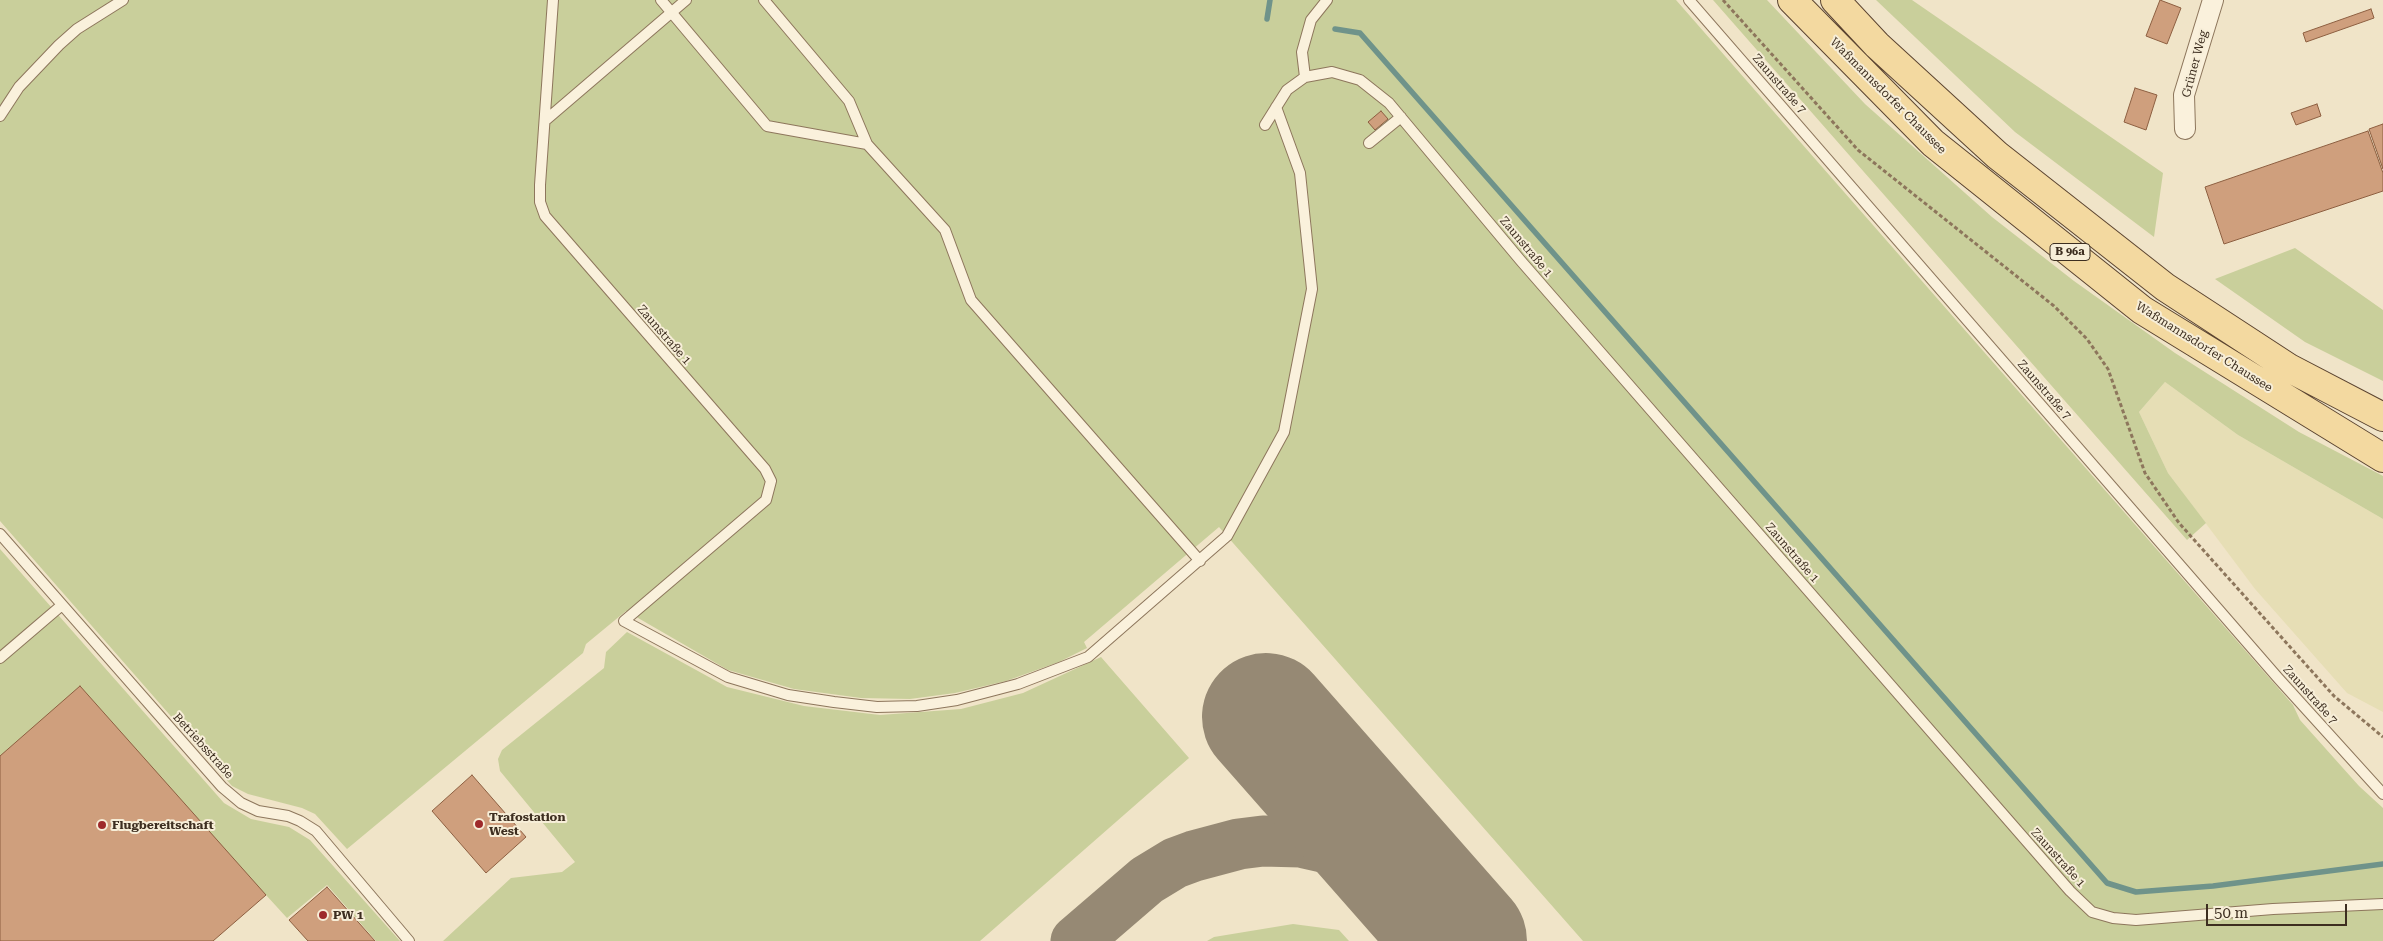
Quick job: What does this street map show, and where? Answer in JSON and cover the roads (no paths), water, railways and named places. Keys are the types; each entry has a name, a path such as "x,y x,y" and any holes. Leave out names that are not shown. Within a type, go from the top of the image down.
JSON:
{"main road":[{"name":"Waßmannsdorfer Chaussee","path":"1792,0 1933,143 2142,310 2383,458"},
{"name":"B 96a","path":"1835,0 1877,46 1997,155 2165,287 2289,368 2383,417"}],"street":[{"name":"Grüner Weg","path":"2186,128 2184,95 2212,0"}],"lane":[{"path":"0,116 19,87 59,44 77,29 123,0"},
{"name":"Zaunstraße 1","path":"553,0 540,185 540,202 545,216 765,469 771,481 766,500 624,621 728,677 788,695 877,707 917,706 957,700 1018,684 1088,657 1200,561"},
{"path":"661,0 767,126 867,144"},
{"path":"546,119 686,0"},
{"path":"764,0 849,101 867,144 945,230 971,300 1200,561 1227,536 1284,432 1312,289 1300,173 1276,106"},
{"path":"1305,77 1302,52 1312,20 1327,0"},
{"name":"Zaunstraße 7","path":"1689,0 2272,671 2383,794"},
{"name":"Zaunstraße 1","path":"1265,125 1287,90 1305,77 1332,72 1360,80 1389,103 1541,283 2070,891 2092,912 2113,918 2136,920 2274,909 2383,904"},
{"path":"1369,143 1401,117"},
{"name":"Betriebsstraße","path":"0,534 222,787 241,803 258,811 300,820 316,831 409,941"},
{"path":"0,658 62,605"}],"waterway":[{"path":"1267,19 1270,0"},
{"path":"1335,29 1360,33 2107,883 2136,892 2213,886 2383,864"}],"place":[{"name":"Trafostation West","path":"479,824"},
{"name":"Flugbereitschaft","path":"102,825"},
{"name":"PW 1","path":"323,915"}]}
